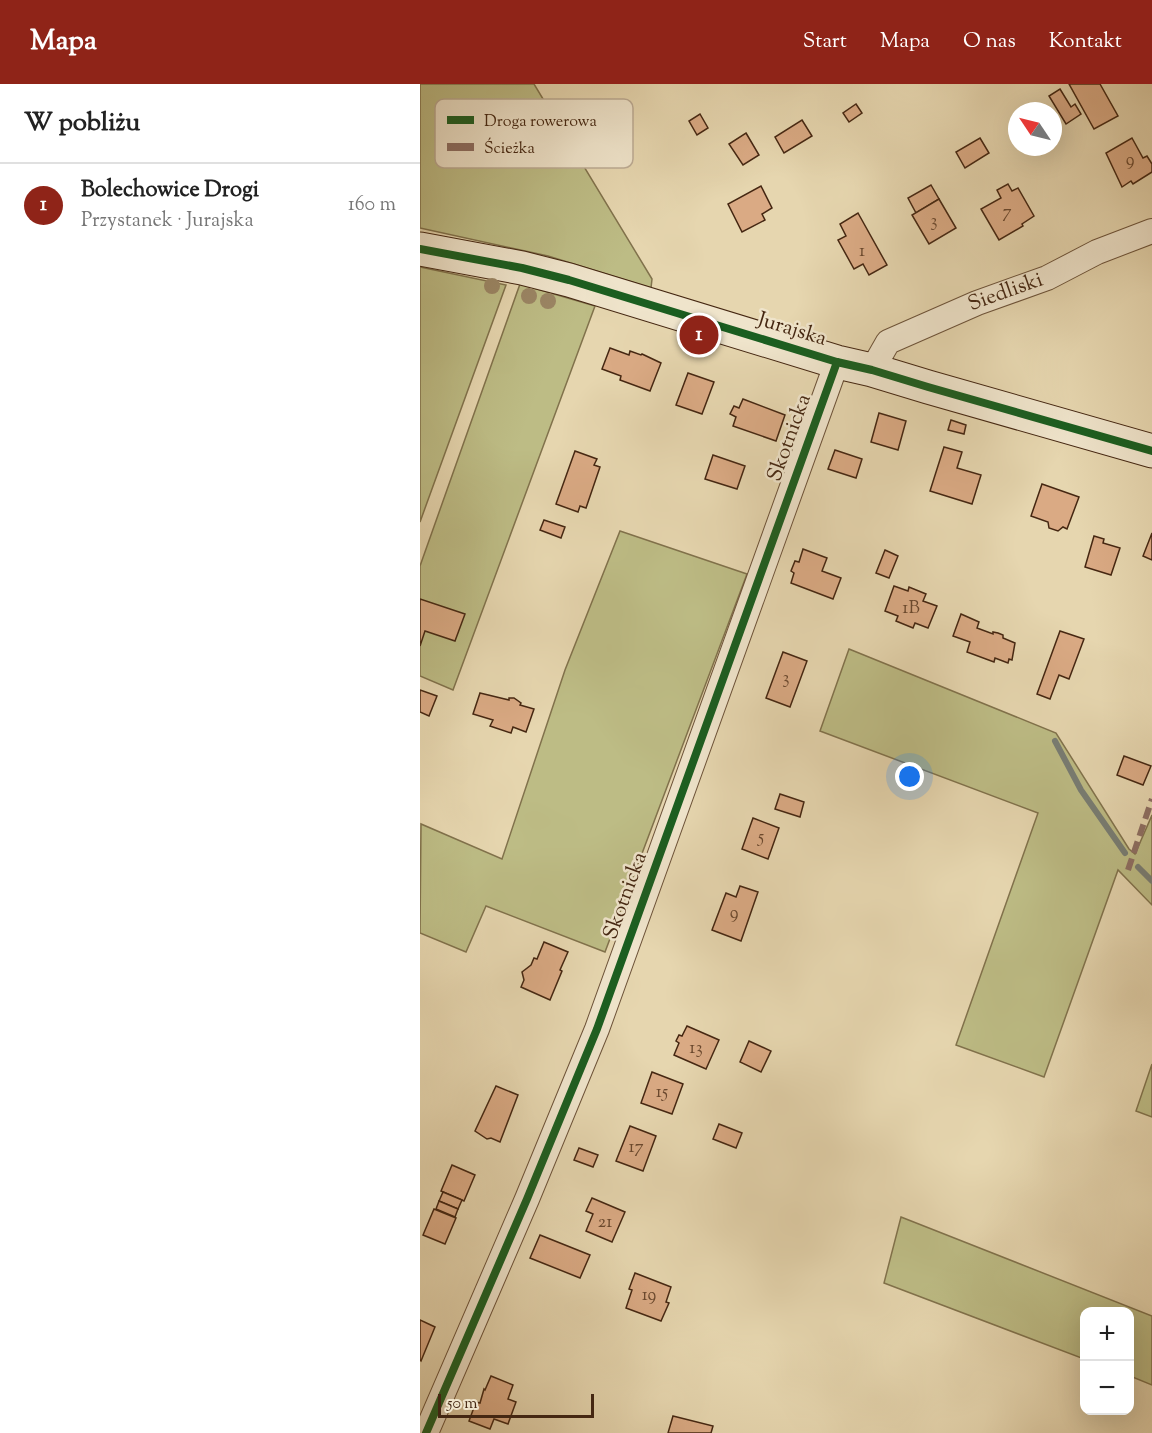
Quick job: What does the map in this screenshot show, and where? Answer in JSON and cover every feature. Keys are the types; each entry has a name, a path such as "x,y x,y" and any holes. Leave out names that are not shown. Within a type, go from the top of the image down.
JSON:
{"street":[{"name":"Siedliski","path":"872,370 888,342 977,303 1047,278 1097,252 1152,231"},
{"name":"Jurajska","path":"420,249 522,268 569,280 837,362 872,370 1152,451"},
{"name":"Skotnicka","path":"426,1433 519,1218 597,1029 837,362"}],"shaded area":[{"path":"420,84 534,84 543,99 435,99 435,168 585,168 652,279 651,288 548,256 420,228"},
{"path":"420,267 506,285 420,522"},
{"path":"520,284 595,306 453,690 420,676 420,566"},
{"path":"620,531 747,574 605,952 486,906 466,952 420,933 421,824 502,859 565,670"},
{"path":"849,649 1056,733 1129,849 1135,854 1152,815 1152,905 1118,870 1044,1077 956,1045 1038,813 820,731"},
{"path":"1152,1064 1152,1117 1136,1111"},
{"path":"901,1217 1129,1307 1080,1307 1080,1357 884,1283"},
{"path":"1134,1309 1152,1316 1152,1385 1134,1378"}],"building":[{"path":"1069,84 1100,84 1118,116 1094,129"},
{"path":"1060,89 1071,107 1075,104 1081,114 1066,124 1062,117 1062,102 1053,102 1049,96"},
{"path":"856,104 862,113 849,122 843,113"},
{"path":"700,114 708,128 697,135 689,121"},
{"path":"802,120 812,136 784,153 775,137"},
{"path":"746,133 759,155 743,165 729,144"},
{"path":"980,138 989,153 965,168 956,152"},
{"path":"1132,138 1143,158 1147,156 1152,164 1152,172 1133,184 1131,181 1122,187 1106,153"},
{"path":"1008,184 1012,191 1018,188 1034,216 1022,224 1023,226 999,240 981,209 1001,198 997,190"},
{"path":"931,185 939,199 916,213 908,198"},
{"path":"761,186 772,208 762,214 765,220 742,232 728,204"},
{"path":"939,199 956,228 929,244 912,215"},
{"path":"858,213 887,265 869,275 863,264 854,269 838,240 846,236 840,224"},
{"path":"610,348 629,355 630,351 642,354 661,363 650,391 620,380 621,376 602,369"},
{"path":"688,373 714,382 702,414 676,405"},
{"path":"743,399 785,415 776,441 733,426 736,417 730,414 734,406 739,408"},
{"path":"879,413 906,421 898,450 871,442"},
{"path":"951,420 966,425 964,434 948,430"},
{"path":"944,447 962,452 957,468 981,475 972,504 930,491"},
{"path":"835,450 862,459 856,478 828,469"},
{"path":"575,451 597,459 594,465 600,467 586,508 580,506 578,512 556,504"},
{"path":"713,455 745,466 737,489 705,479"},
{"path":"1042,484 1079,497 1067,529 1063,527 1058,531 1049,528 1048,522 1031,516"},
{"path":"544,520 565,527 561,538 540,530"},
{"path":"1152,533 1152,560 1143,556"},
{"path":"1094,536 1104,539 1103,543 1120,548 1111,575 1085,567"},
{"path":"803,549 827,558 822,571 841,578 833,599 791,583 794,573 791,571 795,561 799,562"},
{"path":"885,550 898,556 889,578 876,573"},
{"path":"894,586 908,591 909,587 926,594 923,601 937,606 928,628 915,623 913,628 896,621 898,616 885,611"},
{"path":"420,599 465,614 455,641 425,631 420,646"},
{"path":"961,614 979,622 977,628 993,634 993,632 998,633 1015,643 1012,660 1009,659 1008,663 995,658 994,662 967,652 970,642 953,636"},
{"path":"1060,631 1084,639 1069,679 1059,675 1050,699 1037,694"},
{"path":"783,652 807,661 790,707 766,698"},
{"path":"420,690 437,696 429,716 420,712"},
{"path":"480,693 509,700 509,698 514,698 521,703 520,705 534,709 526,732 513,727 511,733 490,726 493,720 473,714"},
{"path":"1124,756 1151,766 1143,785 1117,775"},
{"path":"780,794 804,802 800,817 775,809"},
{"path":"753,818 779,828 768,859 742,849"},
{"path":"740,886 758,892 741,941 712,930 726,893 736,897"},
{"path":"544,942 568,952 550,1000 521,987 524,980 522,972 531,965 534,958 537,959"},
{"path":"687,1026 719,1040 706,1069 674,1055 679,1043 676,1041 679,1035 682,1036"},
{"path":"749,1041 771,1051 761,1072 740,1062"},
{"path":"652,1072 683,1084 672,1114 641,1103"},
{"path":"496,1086 518,1095 500,1142 491,1138 487,1139 475,1131"},
{"path":"719,1124 742,1133 736,1148 713,1139"},
{"path":"630,1126 656,1136 643,1171 616,1161"},
{"path":"579,1148 598,1155 593,1167 574,1160"},
{"path":"452,1165 475,1175 464,1201 441,1191"},
{"path":"443,1192 462,1200 458,1209 439,1201"},
{"path":"592,1198 625,1212 612,1242 586,1231 593,1214 586,1211"},
{"path":"439,1201 458,1209 455,1217 436,1209"},
{"path":"434,1209 456,1218 445,1244 423,1235"},
{"path":"540,1235 590,1255 580,1278 530,1258"},
{"path":"635,1273 671,1287 666,1302 669,1303 661,1321 626,1308 632,1290 629,1289"},
{"path":"420,1320 435,1327 421,1361 420,1360"},
{"path":"491,1376 513,1385 508,1399 516,1402 508,1424 494,1419 490,1429 469,1421 476,1402 480,1403"},
{"path":"673,1416 713,1426 711,1433 668,1433"}],"waterway":[{"path":"1055,741 1081,790 1125,853"},
{"path":"1138,867 1152,881"}],"marked path":[{"path":"1128,870 1152,799"}],"cycle path":[{"path":"420,249 522,268 569,280 837,362 872,370 1152,451"},
{"path":"426,1433 527,1199 597,1029 837,362"}],"place":[{"name":"Bolechowice Drogi","path":"699,335"}]}
